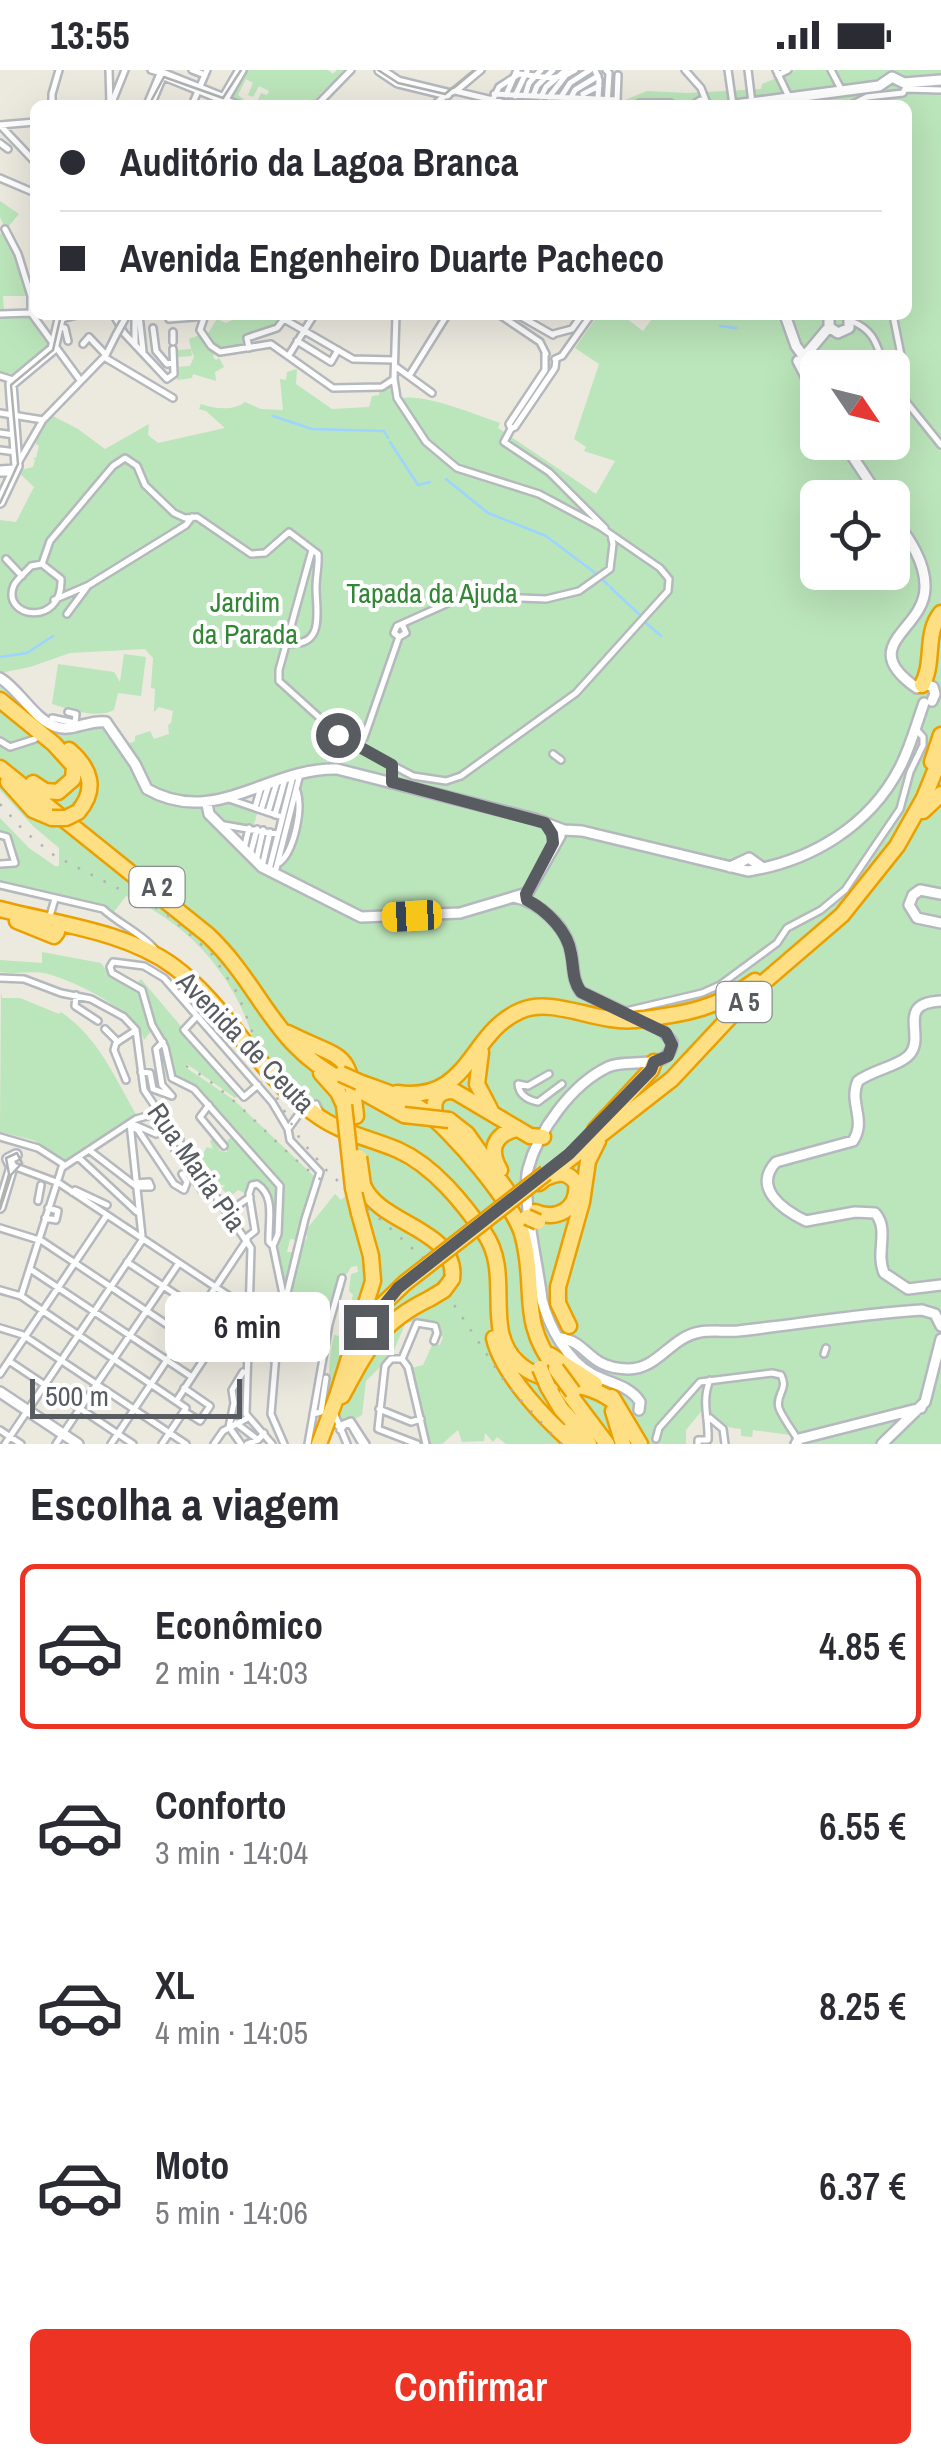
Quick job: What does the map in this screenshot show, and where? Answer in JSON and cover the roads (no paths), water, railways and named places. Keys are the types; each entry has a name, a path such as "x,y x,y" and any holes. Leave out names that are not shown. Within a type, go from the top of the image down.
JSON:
{"highway":[{"path":"930,697 927,675 931,632 941,615"},
{"path":"0,698 74,766 73,780 58,792 27,782"},
{"path":"0,698 83,763 89,773 90,790 78,812 66,818 52,818 38,814 26,803 0,766"},
{"name":"A 5","path":"566,1160 676,1068 760,978 828,919 874,868 910,811 941,735"},
{"name":"A 5","path":"566,1160 683,1069 752,993 842,914 876,876 906,831 941,756"},
{"name":"A 2","path":"0,766 27,782 217,936 239,962 285,1033 315,1058 353,1083 387,1093 423,1114"},
{"name":"A 2","path":"0,766 208,935 310,1062 423,1114"},
{"path":"906,831 941,794"},
{"name":"Avenida de Ceuta","path":"0,913 41,933 54,936 61,928"},
{"name":"Avenida de Ceuta","path":"0,913 156,959 302,1109 340,1136 410,1160"},
{"name":"Avenida de Ceuta","path":"61,928 134,944 193,984 240,1044"},
{"path":"387,1093 424,1094 448,1084 502,1022 514,1014 544,1006 597,1019 631,1019 707,1009 760,978"},
{"path":"502,1121 481,1096 476,1068 489,1040 514,1014"},
{"path":"285,1033 330,1050 345,1061 353,1079 353,1188 371,1256 373,1282 340,1396 337,1424 321,1444"},
{"path":"310,1062 350,1111 364,1186 376,1205 420,1230 452,1264 452,1279 444,1290 398,1316 382,1330 340,1396"},
{"path":"321,1444 373,1322 406,1285 566,1160 614,1112 654,1062"},
{"path":"353,1083 404,1115 444,1121"},
{"path":"532,1138 458,1092 443,1092 433,1105 520,1226 531,1331 552,1357 600,1387 638,1440"},
{"path":"476,1105 487,1122 487,1155 493,1171"},
{"name":"Avenida de Ceuta","path":"302,1109 436,1175 492,1247 500,1358 558,1424 583,1441"},
{"path":"423,1114 467,1134 493,1171 532,1214 558,1223 568,1219 584,1188"},
{"path":"423,1114 507,1214 520,1242 531,1331 561,1409 583,1441"},
{"path":"565,1335 558,1286 592,1150 620,1121"},
{"path":"532,1138 507,1131 497,1138 493,1157 532,1214 560,1214 571,1206 576,1183 562,1173 546,1176"},
{"name":"Avenida de Ceuta","path":"496,1322 510,1354 546,1374"},
{"path":"546,1374 591,1388 630,1416 639,1410"},
{"path":"546,1374 570,1391 610,1444"},
{"path":"546,1374 534,1391 583,1441"},
{"path":"591,1388 638,1440"},
{"path":"638,1440 639,1410"}],"street":[{"path":"52,100 59,70"},
{"path":"108,70 111,100"},
{"path":"113,100 125,70"},
{"path":"192,70 206,73 194,100"},
{"path":"218,100 241,70"},
{"path":"321,100 351,70"},
{"path":"380,70 398,82 492,99 506,95 565,100"},
{"path":"441,100 481,70"},
{"path":"492,99 517,70"},
{"path":"529,100 529,83 552,70"},
{"path":"541,97 556,77 576,70"},
{"path":"685,70 702,100"},
{"path":"728,70 733,100"},
{"path":"748,70 752,100"},
{"path":"788,70 777,72 794,96 802,100"},
{"path":"831,70 840,89"},
{"path":"150,100 159,71 174,74 215,100"},
{"path":"598,71 598,99"},
{"path":"570,100 598,71"},
{"path":"560,97 570,83 598,71 608,73 607,100"},
{"path":"512,77 526,72 556,77"},
{"path":"516,96 526,72"},
{"path":"549,97 566,73"},
{"path":"770,100 879,86 889,73 904,83 941,80"},
{"path":"616,100 618,75"},
{"path":"506,95 512,77"},
{"path":"583,94 599,86"},
{"path":"862,100 916,88 941,90"},
{"path":"588,100 601,100"},
{"path":"0,125 30,122"},
{"path":"0,125 30,157"},
{"path":"0,143 8,149"},
{"path":"0,178 30,191"},
{"path":"5,229 30,293"},
{"path":"0,314 30,313"},
{"path":"36,320 80,380"},
{"path":"20,452 12,415 13,380 55,344 60,320"},
{"path":"60,320 68,340"},
{"path":"117,320 134,345 167,379 174,374 172,332"},
{"path":"0,502 20,452 43,420 105,356 124,320"},
{"path":"134,345 136,320"},
{"path":"138,320 143,354"},
{"path":"203,320 200,330 215,350 229,352 271,344 333,388 382,387 394,379"},
{"path":"249,348 247,338 277,328 283,320"},
{"path":"286,320 353,359 394,362 432,393"},
{"path":"289,354 311,320"},
{"path":"0,681 52,726 105,722 149,790 207,804 336,769 395,772 432,780 461,776 576,693 663,598 668,579 660,568 608,532 539,494 452,466 426,442 398,401 394,379 396,320"},
{"path":"408,376 444,320"},
{"path":"508,320 535,338 556,359"},
{"path":"527,320 553,334 572,329 578,320"},
{"path":"368,752 364,738 399,637 406,633 403,626 464,596 546,599 579,591 610,569 613,544 600,520 563,485 504,442 551,374 556,359 587,320"},
{"path":"787,320 800,351"},
{"path":"809,350 828,327 829,320"},
{"path":"828,327 835,333 844,332 849,320"},
{"path":"853,320 874,337 879,350"},
{"path":"894,320 900,350"},
{"path":"154,328 156,351 168,364 174,362"},
{"path":"82,344 94,330"},
{"path":"511,429 509,424 545,370 545,351 553,334"},
{"path":"562,334 569,346"},
{"path":"89,337 105,356 173,398"},
{"path":"297,342 331,362 338,350"},
{"path":"794,376 800,364"},
{"path":"0,376 13,380"},
{"path":"910,407 941,445"},
{"path":"0,413 43,420"},
{"path":"0,433 14,435"},
{"path":"0,450 20,452"},
{"path":"42,564 50,540 120,459 125,458 137,466 145,485 174,513 205,522 251,554 258,556 288,532 319,558 318,623 305,640 286,643"},
{"path":"0,472 16,468"},
{"path":"54,600 89,585 192,518"},
{"path":"613,544 622,542"},
{"path":"312,550 279,681 338,735 395,772 557,831 584,831 728,868 767,868 829,842 872,808 900,767 930,697 898,673 891,653 894,642 922,602 925,580 910,543"},
{"path":"6,559 22,576"},
{"path":"42,564 61,579 60,592 40,614 22,612 11,594 31,566 42,564"},
{"path":"67,614 89,585"},
{"path":"68,712 76,714 75,724"},
{"path":"52,718 75,724"},
{"path":"631,1019 720,985 777,943 788,928 821,910 845,890 900,810 910,772 923,745 921,733 915,728"},
{"path":"354,744 364,738"},
{"path":"0,741 10,747 35,740"},
{"path":"553,754 561,760"},
{"path":"261,844 296,788 269,785"},
{"path":"261,844 269,785"},
{"path":"261,844 269,785"},
{"path":"264,812 269,785"},
{"path":"264,812 269,785"},
{"path":"207,804 209,813 221,826 261,844 366,918 460,912 514,897 531,897"},
{"path":"557,831 534,879 531,897 568,940 578,989 669,1035 672,1045 670,1053 654,1062 621,1062 596,1074 567,1098 532,1138 528,1170 542,1300 580,1366 637,1396 639,1410"},
{"path":"0,835 7,838 8,864"},
{"path":"0,886 103,909 111,920 146,939 158,952 156,959"},
{"path":"941,894 920,890 911,898 910,908 917,918 941,924"},
{"path":"55,899 61,928"},
{"path":"106,936 111,920"},
{"path":"284,1444 271,1414 278,1330 319,1170 291,1141 274,1104 198,1016 183,991 148,967 116,962 110,967 112,973 140,988 150,1022 163,1042 172,1078 194,1089 280,1188 278,1234 273,1246 285,1302"},
{"path":"0,978 24,979 61,994 91,998 124,1017 136,1030 118,1042 114,1050 126,1080"},
{"path":"76,996 75,1006 98,1020"},
{"path":"941,1001 928,1002 917,1010 910,1056 858,1081 854,1096 860,1124 852,1141 776,1162 767,1182 768,1192 777,1202 806,1221 855,1212 875,1213 883,1227 880,1262 884,1273 908,1288 941,1285"},
{"path":"198,1016 184,1029 192,1040 244,1097 258,1085"},
{"path":"105,1029 118,1042"},
{"name":"Rua Maria Pia","path":"136,1030 144,1090 180,1140 172,1145 203,1192 211,1186 252,1252 246,1419"},
{"path":"140,1072 150,1074 153,1089 172,1096 160,1078 156,1049 163,1042"},
{"path":"549,1074 528,1086 518,1084 518,1088 526,1098 538,1102 562,1084"},
{"path":"209,1105 200,1118 224,1146"},
{"path":"288,1129 302,1109"},
{"path":"21,1296 63,1167 130,1125 162,1112"},
{"path":"130,1125 156,1134 162,1131 170,1142"},
{"path":"130,1125 138,1130 174,1184 184,1190 187,1182 182,1174"},
{"path":"6,1444 142,1238 130,1125"},
{"path":"0,1137 48,1152 62,1161 63,1167"},
{"path":"0,1207 8,1158 16,1155 20,1142"},
{"path":"90,1150 136,1185"},
{"path":"78,1158 139,1214"},
{"path":"9,1165 42,1181 56,1182 248,1309"},
{"path":"38,1201 42,1181"},
{"path":"111,1444 255,1231 249,1189 254,1184 268,1193 268,1242 273,1246"},
{"path":"72,1192 88,1194 108,1205"},
{"path":"228,1212 250,1197"},
{"path":"0,1374 107,1214"},
{"path":"0,1228 38,1240 208,1352"},
{"path":"127,1262 225,1328"},
{"path":"56,1444 179,1263"},
{"path":"30,1270 192,1377"},
{"path":"308,1444 329,1324 342,1278"},
{"path":"0,1290 21,1296 176,1400 200,1421 210,1406 184,1388"},
{"path":"176,1400 240,1304"},
{"path":"565,1335 601,1365 631,1369 649,1364 673,1343 700,1332 919,1310 929,1311 940,1320"},
{"path":"402,1359 417,1323 435,1326 434,1341"},
{"path":"0,1328 25,1336 186,1444"},
{"path":"638,1440 655,1433 694,1386 711,1378 782,1375 786,1383 778,1400 780,1410 797,1442 906,1416 921,1408 941,1339"},
{"path":"402,1359 392,1359 385,1366 378,1430 417,1444"},
{"path":"402,1359 408,1367 426,1444"},
{"path":"9,1361 133,1444"},
{"path":"245,1370 232,1390 232,1425 244,1444 258,1440 264,1433"},
{"path":"312,1414 321,1412 326,1378"},
{"path":"711,1378 704,1406 710,1418 723,1429 725,1444"},
{"path":"0,1392 78,1444"},
{"path":"379,1409 411,1422 421,1419"},
{"path":"162,1444 185,1410"},
{"path":"882,1444 906,1416"},
{"path":"698,1444 698,1440 708,1440 710,1418"},
{"path":"214,1444 232,1425 246,1419 272,1444"},
{"path":"348,1444 337,1424 349,1424 364,1444"},
{"path":"232,1425 258,1440"},
{"path":"0,1430 21,1444"}],"waterway":[{"path":"720,326 736,328"},
{"path":"273,416 312,429 384,431 388,438"},
{"path":"390,442 418,485 430,482"},
{"path":"446,479 488,513 546,536 598,575"},
{"path":"602,579 608,585"},
{"path":"610,587 641,616"},
{"path":"646,623 661,636"},
{"path":"0,657 27,653 53,636"}],"tram line":[{"path":"152,100 164,77 223,98 241,70"},
{"path":"378,70 398,83 445,94 474,70"},
{"path":"0,503 18,464 11,385 53,350 60,320"},
{"path":"0,1205 9,1174 6,1158 17,1153 22,1163 11,1175 0,1209"}],"railway":[{"path":"0,804 24,831 55,856 164,912 211,953 238,994 277,1098 300,1139 328,1172 423,1258 507,1385 561,1444"},
{"path":"186,1066 223,1092 323,1181"}],"park label":[{"name":"Tapada da Ajuda","path":"432,593"},
{"name":"Jardim da Parada","path":"245,618"}]}
